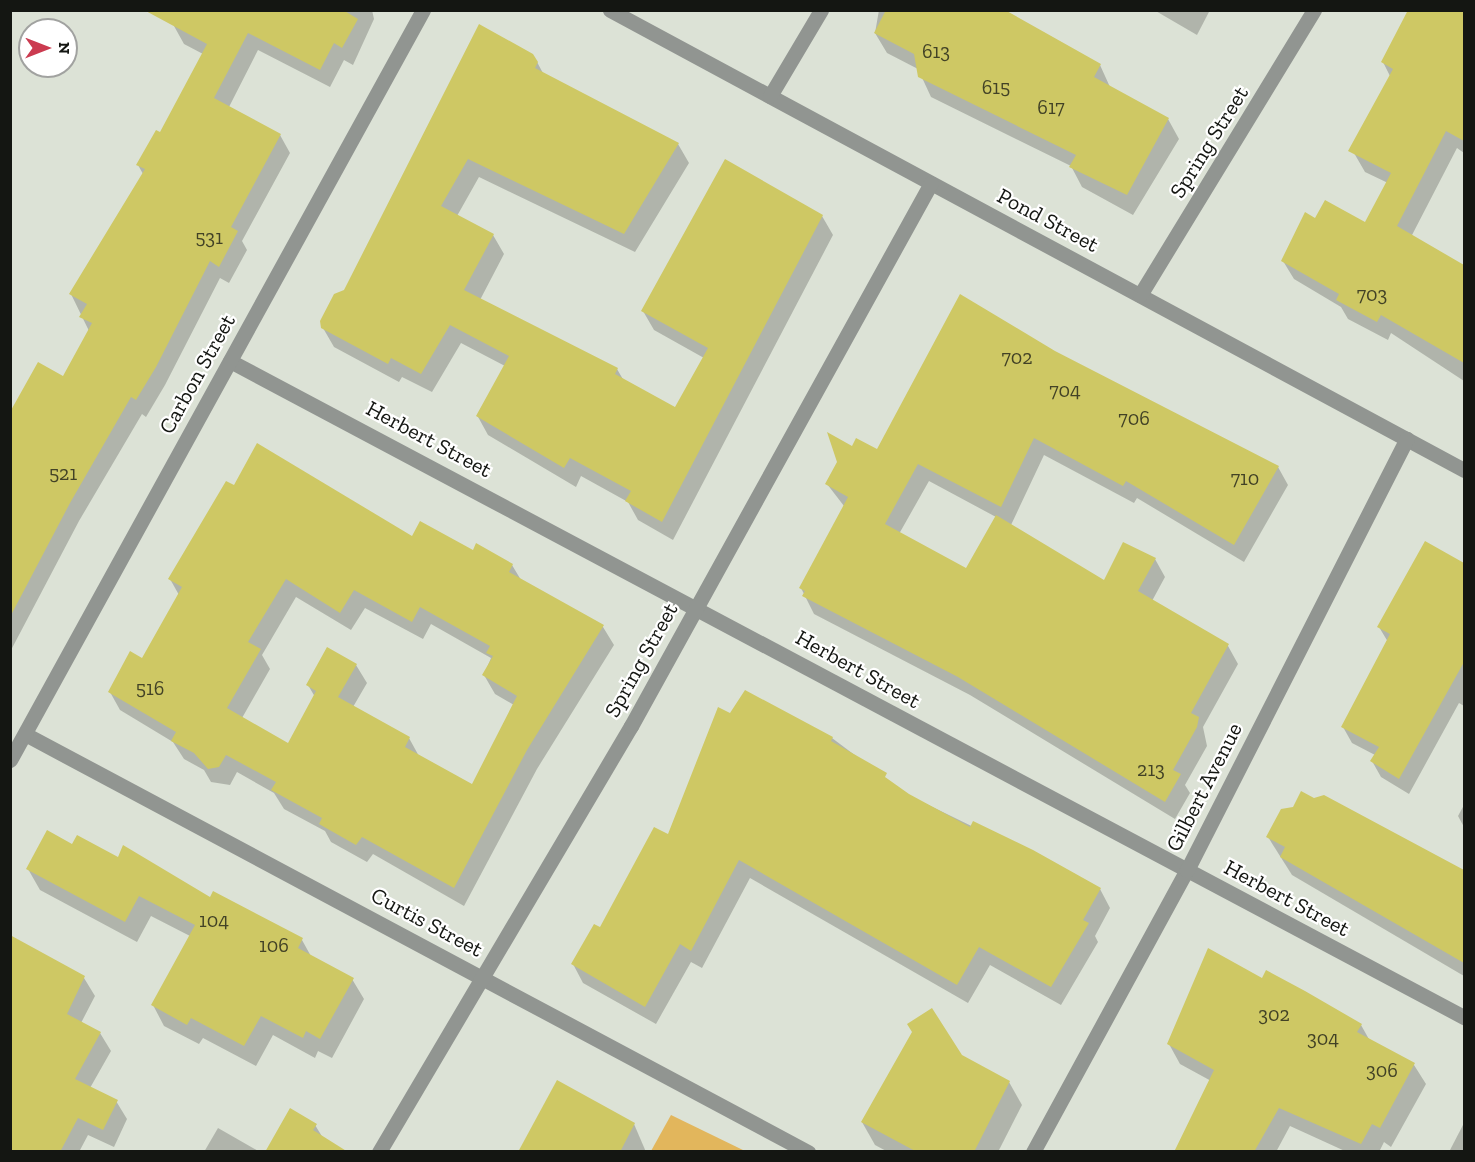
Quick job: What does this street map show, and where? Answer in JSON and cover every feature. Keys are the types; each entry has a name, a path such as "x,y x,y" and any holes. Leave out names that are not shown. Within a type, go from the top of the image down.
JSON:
{"street":[{"name":"Carbon Street","path":"10,760 423,10"},
{"name":"Pond Street","path":"610,10 1464,470"},
{"path":"770,96 820,10"},
{"name":"Spring Street","path":"1140,295 1314,10"},
{"name":"Spring Street","path":"379,1152 697,605 931,183"},
{"name":"Herbert Street","path":"230,361 697,605 981,764 1464,1017"},
{"name":"Gilbert Avenue","path":"1033,1152 1186,870 1407,439"},
{"name":"Curtis Street","path":"25,734 808,1152"}],"shaded area":[{"path":"671,1115 745,1151 651,1151"}],"building":[{"path":"144,10 343,10 358,19 342,48 334,43 320,70 248,33 214,98 281,134 231,227 238,231 219,267 210,261 156,367 136,400 131,397 70,503 10,617 10,412 38,362 63,376 92,323 79,317 87,304 69,294 145,169 136,165 156,130 160,132 207,44"},
{"path":"886,10 1005,10 1101,64 1094,77 1169,118 1127,195 1069,167 1076,155 918,77 914,54 874,33"},
{"path":"1408,10 1464,10 1464,141 1446,131 1397,226 1464,265 1464,363 1381,315 1377,322 1336,300 1339,294 1281,261 1305,212 1315,218 1325,200 1365,222 1391,173 1348,151 1393,69 1381,62"},
{"path":"479,24 533,54 538,62 535,68 679,143 624,234 468,159 441,206 494,234 464,290 618,368 615,374 675,407 708,348 641,311 725,159 823,215 662,522 625,501 631,491 570,458 564,468 476,416 509,356 450,325 421,374 391,358 388,364 321,328 320,321 334,294 344,290"},
{"path":"960,294 1055,351 1279,466 1234,545 1126,481 1123,486 1034,438 1001,507 918,464 885,524 966,568 996,515 1104,580 1123,542 1156,558 1138,591 1229,644 1191,713 1199,717 1197,727 1173,770 1181,774 1165,802 958,677 802,596 805,591 799,588 848,497 825,484 837,462 827,432 852,446 856,438 877,449"},
{"path":"257,443 412,536 420,521 473,550 476,543 513,564 509,572 604,625 527,750 454,888 362,837 356,845 319,824 322,818 271,790 276,782 226,755 219,767 208,769 194,753 171,741 176,732 108,692 130,651 142,658 182,587 168,579 226,481 234,485","holes":["286,579 340,613 354,590 412,622 420,607 490,646 486,653 493,656 482,675 517,696 472,784 405,747 410,737 338,697 357,664 327,647 306,685 316,691 288,743 227,708 261,649 248,642"]},
{"path":"1425,541 1464,563 1464,662 1399,779 1370,761 1379,747 1341,727 1390,634 1377,627"},
{"path":"745,690 833,737 831,741 887,773 885,777 909,794 970,827 973,821 1033,850 1101,888 1083,920 1089,923 1051,987 979,947 957,985 739,860 691,951 680,944 645,1007 571,964 594,924 600,927 654,827 668,834 718,707 730,713"},
{"path":"1301,791 1314,798 1324,795 1464,870 1464,963 1280,857 1285,847 1266,837 1281,809 1293,807"},
{"path":"47,830 72,844 77,835 118,857 123,845 210,897 213,891 303,938 298,948 354,978 320,1039 306,1031 303,1038 261,1016 244,1046 191,1018 187,1025 151,1005 195,925 139,896 125,922 26,869"},
{"path":"10,935 85,976 67,1014 101,1032 75,1079 118,1100 103,1130 78,1118 60,1152 10,1152"},
{"path":"1208,948 1262,978 1266,970 1305,991 1362,1024 1357,1032 1415,1063 1380,1128 1372,1124 1361,1144 1279,1108 1254,1152 1174,1152 1214,1070 1167,1044"},
{"path":"932,1008 962,1055 1010,1081 974,1152 917,1152 861,1122 912,1032 907,1024"},
{"path":"557,1080 635,1123 620,1152 518,1152"},
{"path":"290,1108 317,1124 313,1130 348,1152 265,1152"}]}
